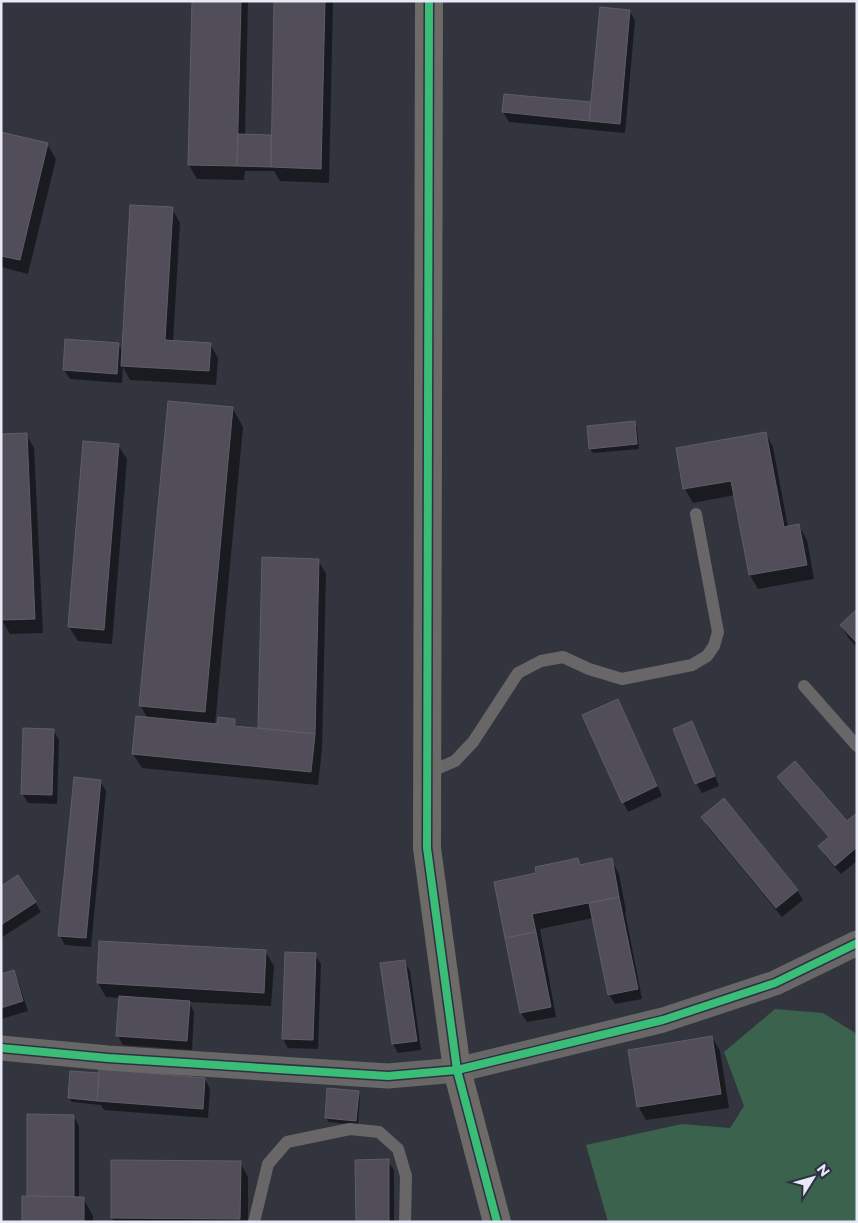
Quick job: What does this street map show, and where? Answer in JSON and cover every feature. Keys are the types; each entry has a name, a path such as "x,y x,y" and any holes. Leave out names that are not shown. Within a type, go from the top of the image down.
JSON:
{"street":[{"path":"429,1 427,848 457,1070 498,1222"},
{"path":"1,1048 108,1058 388,1076 457,1070 663,1020 775,983 857,943"}],"lane":[{"path":"427,773 455,761 473,742 518,674 541,661 563,657 589,669 622,679 692,665 707,656 714,646 718,632 696,514"},
{"path":"804,686 857,746"},
{"path":"254,1222 268,1164 287,1142 350,1129 379,1132 398,1149 406,1176 405,1222"}],"green space":[{"path":"775,1009 823,1013 857,1034 857,1222 608,1222 586,1145 682,1124 730,1128 744,1106 724,1052"}],"building":[{"path":"192,1 241,1 237,166 188,165"},
{"path":"274,1 325,1 321,169 271,167"},
{"path":"600,7 630,10 620,124 589,121"},
{"path":"504,94 591,102 589,121 502,112"},
{"path":"1,132 48,143 20,260 1,256"},
{"path":"238,134 271,135 271,167 237,166"},
{"path":"130,205 173,207 165,340 211,343 209,371 121,366"},
{"path":"65,339 119,343 117,374 63,370"},
{"path":"168,401 233,407 205,712 139,706"},
{"path":"635,421 637,444 589,449 587,426"},
{"path":"766,432 784,527 799,524 807,565 749,575 731,481 683,489 676,448"},
{"path":"27,433 35,619 1,620 1,434"},
{"path":"83,441 119,444 104,630 68,627"},
{"path":"262,557 319,559 315,734 258,728"},
{"path":"857,609 857,643 840,625"},
{"path":"618,699 657,786 622,803 582,715"},
{"path":"136,716 217,724 218,717 235,719 235,726 315,734 311,772 132,754"},
{"path":"692,721 715,776 695,784 673,729"},
{"path":"23,728 54,729 52,795 21,794"},
{"path":"795,761 847,821 857,813 857,847 835,866 818,846 829,837 777,777"},
{"path":"74,777 101,780 86,938 58,936"},
{"path":"724,798 798,890 776,908 701,817"},
{"path":"578,858 580,865 612,858 619,897 532,914 536,932 505,938 494,882 536,873 535,867"},
{"path":"18,875 36,902 1,925 1,886"},
{"path":"619,897 638,989 608,995 589,903"},
{"path":"536,932 551,1007 520,1013 505,938"},
{"path":"99,941 266,950 264,993 97,983"},
{"path":"285,952 316,953 313,1040 282,1039"},
{"path":"405,960 417,1041 392,1044 380,963"},
{"path":"14,970 23,1001 1,1008 1,974"},
{"path":"119,996 190,1001 187,1041 116,1036"},
{"path":"712,1036 721,1094 637,1107 628,1050"},
{"path":"99,1069 205,1078 203,1109 97,1101"},
{"path":"70,1071 99,1073 97,1101 68,1098"},
{"path":"327,1088 359,1091 356,1121 325,1118"},
{"path":"27,1114 74,1115 74,1197 27,1196"},
{"path":"389,1159 389,1222 356,1222 355,1160"},
{"path":"111,1160 241,1161 240,1219 111,1218"},
{"path":"22,1196 84,1197 84,1222 22,1222"}],"cycle path":[{"path":"429,1 427,848 457,1070 497,1222"},
{"path":"1,1048 108,1058 388,1076 457,1070 663,1020 775,983 857,943"}]}
